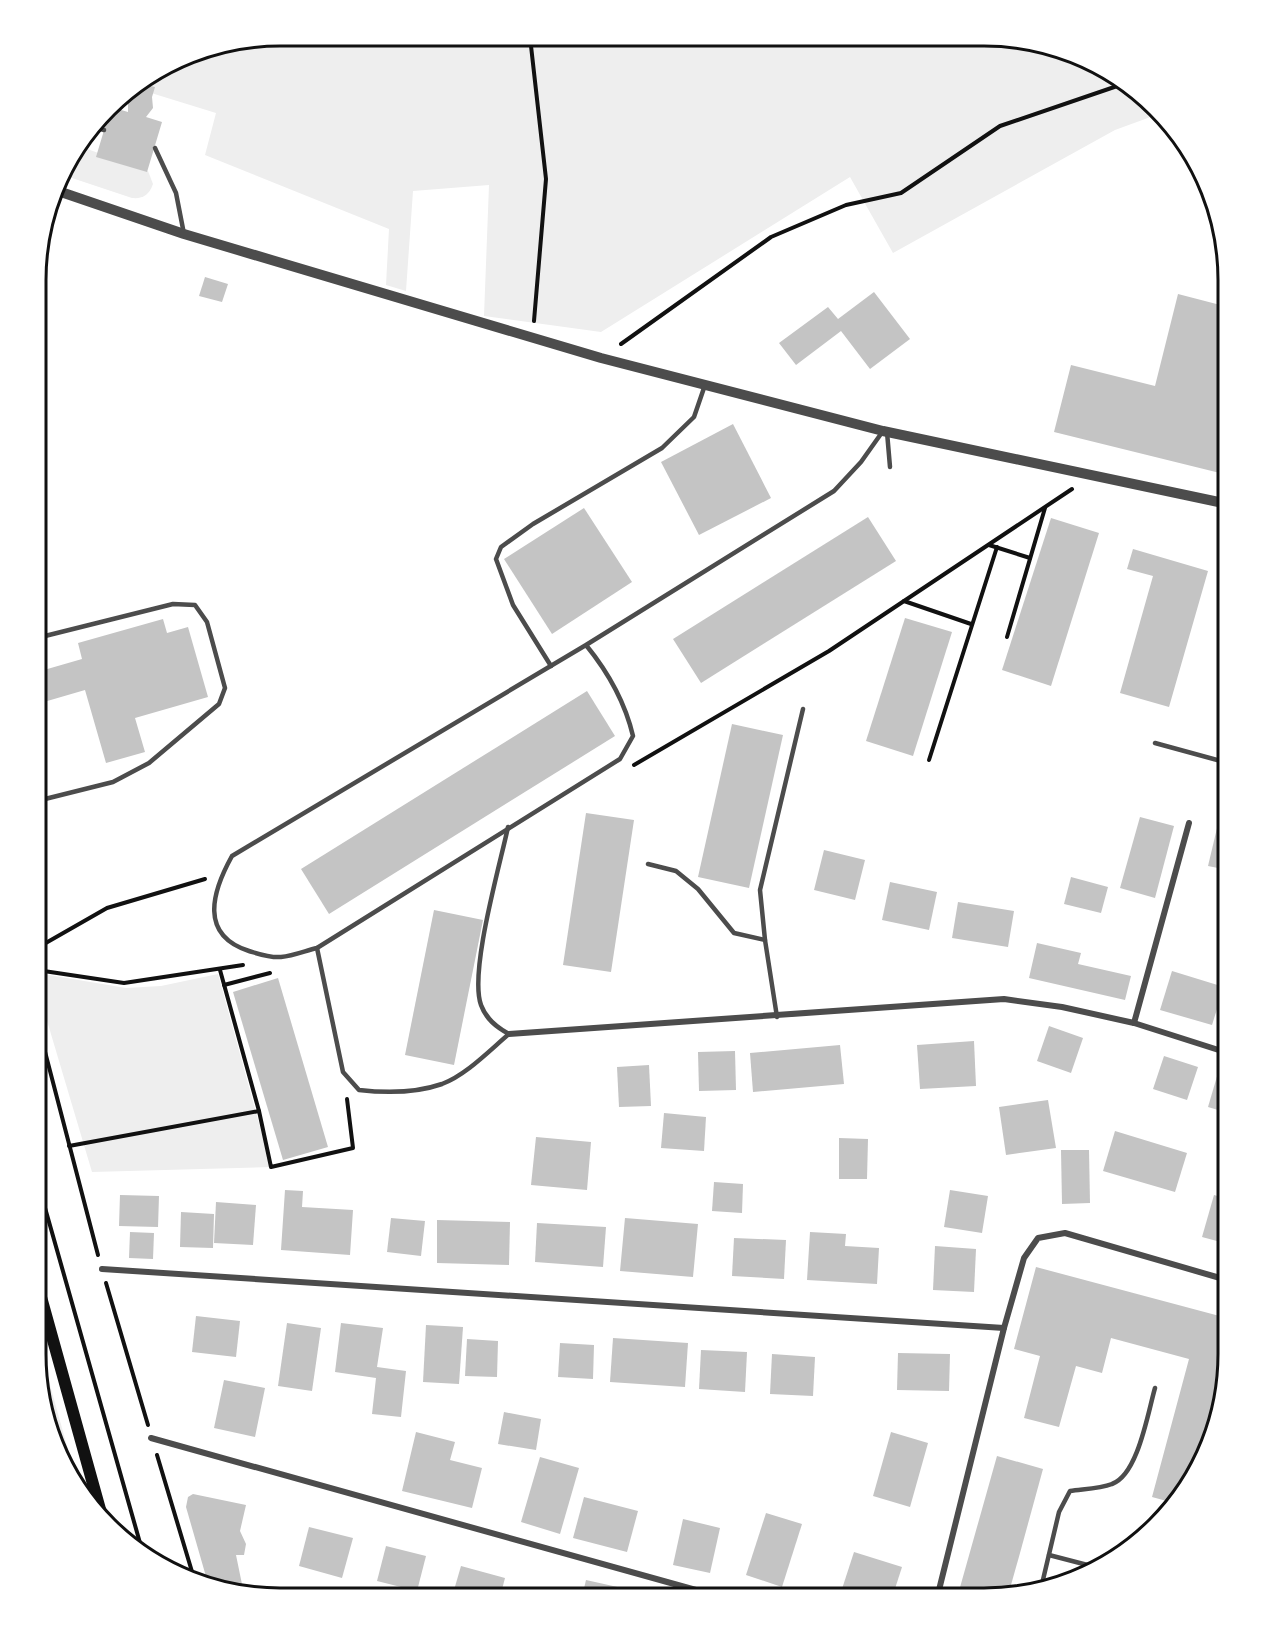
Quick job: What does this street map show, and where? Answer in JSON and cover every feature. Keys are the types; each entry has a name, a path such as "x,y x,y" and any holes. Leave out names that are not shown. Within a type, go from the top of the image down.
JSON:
{"main road":[{"path":"46,1315 97,1498"}],"street":[{"path":"63,193 184,234 601,358 885,431 1218,502"},
{"path":"1134,1023 1189,823"},
{"path":"509,1034 777,1017 1004,999 1062,1006 1134,1023 1218,1050"},
{"path":"939,1588 1004,1328 1024,1258 1038,1238 1065,1233 1218,1277"},
{"path":"102,1269 1004,1328"},
{"path":"152,1438 689,1588"}],"lane":[{"path":"154,148 176,193 184,234"},
{"path":"551,666 513,604 496,559 501,547 533,524 662,448 694,417 705,385"},
{"path":"885,431 890,468"},
{"path":"585,645 612,683 627,713 633,736 620,759 508,826 317,948 279,958 232,946 220,934 215,920 214,896 232,856 551,666 834,491 885,431"},
{"path":"46,636 174,604 195,605 207,622 225,688 219,704 149,763 113,782 46,799"},
{"path":"777,1017 760,890 803,710"},
{"path":"1155,743 1218,760"},
{"path":"317,948 343,1072 359,1090 387,1094 442,1084 473,1064 509,1034 492,1024 480,1004 476,975 508,826"},
{"path":"648,864 676,871 698,889 734,933 765,940"},
{"path":"1043,1580 1059,1512 1070,1491 1113,1484 1126,1475 1137,1453 1155,1388"},
{"path":"1048,1555 1084,1564"}],"path":[{"path":"532,46 546,179 533,325"},
{"path":"601,358 771,237 846,205 901,193 1000,126 1114,87"},
{"path":"627,769 829,651 1073,489"},
{"path":"1007,637 1046,507"},
{"path":"988,545 1030,558"},
{"path":"929,760 970,624 997,547"},
{"path":"904,601 970,624"},
{"path":"46,943 107,908 195,883 224,871"},
{"path":"46,971 124,983 220,970 279,958"},
{"path":"220,970 259,1111 271,1167 353,1148 343,1072"},
{"path":"224,985 277,971"},
{"path":"46,1056 102,1269 192,1570"},
{"path":"69,1146 259,1111"},
{"path":"46,1211 139,1540"}],"shaded area":[{"path":"281,46 983,46 1044,54 1073,64 1113,86 1151,117 1115,130 893,253 850,177 601,332 484,316 489,185 413,191 406,291 386,285 389,229 205,155 216,113 144,91 191,64 220,54"},
{"path":"87,149 148,171 153,184 150,191 142,197 132,198 71,178"},
{"path":"218,974 271,1167 92,1172 46,1017 46,975 126,988 161,986"},
{"path":"48,1379 69,1453 54,1414"}],"building":[{"path":"151,86 155,87 152,97 153,108 146,117 162,122 147,172 96,157 105,126 121,110 128,112 128,103"},
{"path":"205,277 228,284 222,302 199,296"},
{"path":"874,292 910,339 870,369 841,331 796,365 779,343 828,307 838,319"},
{"path":"1178,294 1218,304 1218,473 1054,432 1071,365 1155,386"},
{"path":"733,424 771,498 699,535 661,462"},
{"path":"584,508 632,582 552,634 504,559"},
{"path":"868,517 896,561 701,683 673,639"},
{"path":"1051,518 1099,533 1051,686 1002,670"},
{"path":"1133,549 1208,571 1169,707 1120,693 1153,576 1127,569"},
{"path":"905,618 952,632 913,756 866,741"},
{"path":"163,619 167,633 188,627 208,697 135,718 145,752 106,763 85,690 46,701 46,669 82,659 78,643"},
{"path":"587,691 615,736 329,914 301,869"},
{"path":"732,724 783,735 749,888 698,877"},
{"path":"586,813 634,820 611,972 563,965"},
{"path":"1140,817 1174,826 1155,898 1120,888"},
{"path":"1218,824 1218,868 1208,866"},
{"path":"824,850 865,860 855,900 814,890"},
{"path":"1071,877 1108,887 1101,913 1064,904"},
{"path":"890,882 937,892 929,930 882,920"},
{"path":"958,902 1014,911 1008,947 952,938"},
{"path":"434,910 483,920 454,1065 405,1055"},
{"path":"1037,943 1081,953 1078,964 1131,976 1125,1000 1029,978"},
{"path":"1172,971 1218,985 1218,1006 1212,1025 1160,1010"},
{"path":"278,978 328,1147 283,1160 233,992"},
{"path":"1049,1026 1083,1038 1071,1073 1037,1061"},
{"path":"974,1041 976,1086 920,1089 917,1045"},
{"path":"840,1045 844,1084 753,1092 750,1053"},
{"path":"735,1051 736,1090 699,1091 698,1052"},
{"path":"1164,1056 1198,1067 1187,1100 1153,1089"},
{"path":"649,1065 651,1106 619,1107 617,1067"},
{"path":"1218,1073 1218,1110 1208,1107"},
{"path":"1048,1100 1056,1148 1006,1155 999,1107"},
{"path":"664,1113 706,1117 704,1151 661,1148"},
{"path":"1115,1131 1187,1153 1175,1192 1103,1171"},
{"path":"536,1137 591,1142 587,1190 531,1185"},
{"path":"839,1138 868,1139 867,1179 839,1179"},
{"path":"1061,1150 1089,1150 1090,1203 1062,1204"},
{"path":"714,1182 743,1184 742,1213 712,1211"},
{"path":"285,1190 303,1191 302,1207 353,1210 350,1255 281,1250"},
{"path":"950,1190 988,1196 982,1233 944,1227"},
{"path":"120,1195 159,1196 158,1227 119,1226"},
{"path":"1214,1195 1218,1196 1218,1241 1202,1237"},
{"path":"216,1202 256,1205 253,1245 214,1243"},
{"path":"181,1212 214,1214 213,1248 180,1247"},
{"path":"391,1218 425,1221 421,1256 387,1252"},
{"path":"625,1218 698,1224 693,1277 620,1271"},
{"path":"437,1220 510,1222 509,1265 437,1263"},
{"path":"537,1223 606,1227 603,1267 535,1262"},
{"path":"130,1232 154,1233 153,1259 129,1258"},
{"path":"810,1232 846,1234 845,1246 879,1248 877,1284 807,1280"},
{"path":"734,1238 786,1240 784,1279 732,1276"},
{"path":"935,1246 976,1249 974,1292 933,1290"},
{"path":"1036,1267 1218,1316 1217,1369 1210,1414 1193,1457 1165,1501 1152,1497 1189,1359 1111,1338 1102,1373 1076,1366 1059,1427 1024,1418 1040,1356 1014,1349"},
{"path":"196,1316 240,1321 236,1357 192,1352"},
{"path":"287,1323 321,1328 312,1391 278,1386"},
{"path":"341,1323 383,1328 377,1367 406,1371 401,1417 372,1414 376,1378 335,1372"},
{"path":"426,1325 463,1327 459,1384 423,1382"},
{"path":"613,1338 688,1343 685,1387 610,1382"},
{"path":"467,1339 498,1341 497,1377 465,1376"},
{"path":"560,1343 594,1345 593,1379 558,1377"},
{"path":"701,1350 747,1352 745,1392 699,1389"},
{"path":"898,1353 950,1354 949,1391 897,1390"},
{"path":"772,1354 815,1357 813,1396 770,1394"},
{"path":"224,1380 265,1388 255,1437 214,1428"},
{"path":"504,1412 541,1419 536,1450 498,1444"},
{"path":"416,1432 455,1442 450,1460 482,1468 472,1508 402,1491"},
{"path":"891,1432 928,1443 910,1507 873,1496"},
{"path":"997,1456 1043,1469 1011,1585 960,1588"},
{"path":"540,1457 579,1468 560,1534 521,1522"},
{"path":"193,1494 246,1505 240,1531 246,1544 244,1555 236,1555 242,1584 206,1575 186,1507 188,1497"},
{"path":"584,1497 638,1511 627,1552 573,1538"},
{"path":"766,1513 802,1524 782,1587 746,1575"},
{"path":"683,1519 720,1528 710,1573 673,1565"},
{"path":"309,1527 353,1538 342,1578 299,1566"},
{"path":"386,1546 426,1556 418,1588 405,1588 377,1581"},
{"path":"854,1552 902,1567 895,1588 842,1588"},
{"path":"461,1566 505,1578 502,1588 455,1588"},
{"path":"586,1580 622,1588 584,1588"}]}
